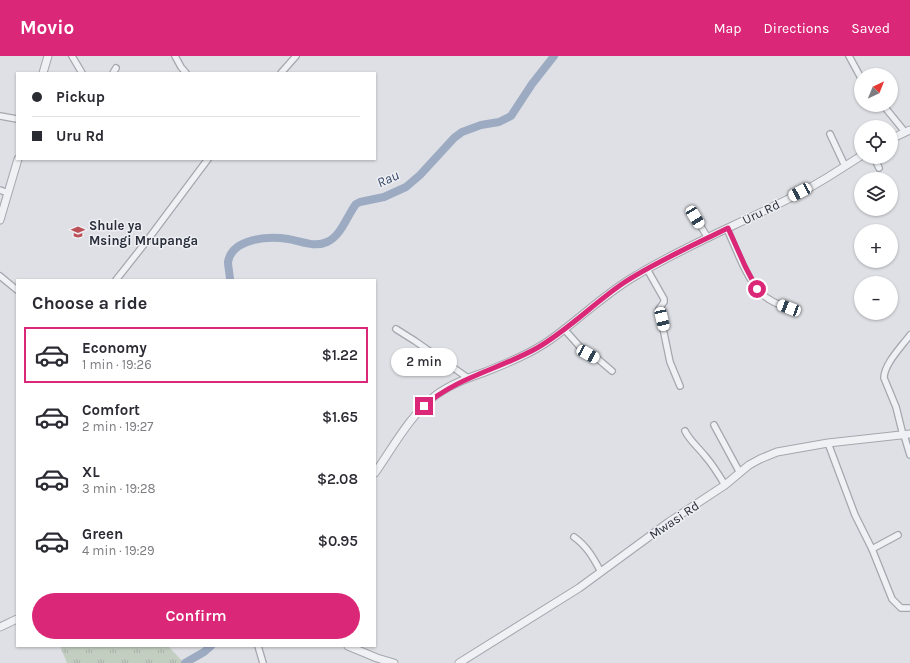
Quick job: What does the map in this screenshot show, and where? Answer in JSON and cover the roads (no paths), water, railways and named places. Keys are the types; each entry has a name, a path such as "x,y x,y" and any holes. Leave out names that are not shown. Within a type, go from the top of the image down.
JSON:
{"street":[{"path":"43,72 48,56"},
{"path":"72,56 81,72"},
{"path":"175,56 181,68 185,72"},
{"path":"282,72 296,56"},
{"path":"849,56 856,68"},
{"path":"890,112 908,131 898,136"},
{"path":"0,116 16,119"},
{"path":"830,134 845,166"},
{"path":"0,220 18,160"},
{"path":"117,279 207,160"},
{"name":"Uru Rd","path":"376,472 393,446 424,406 438,394 468,378 523,355 550,340 622,284 646,269 773,207 818,183 854,160"},
{"path":"877,164 879,168"},
{"path":"0,190 8,193"},
{"path":"695,217 708,238"},
{"path":"728,228 757,289 767,298 789,308"},
{"path":"646,269 664,299 664,302 658,309 670,362 680,386"},
{"path":"0,276 16,289"},
{"path":"396,329 468,378"},
{"path":"564,329 581,348 598,359 612,372"},
{"path":"910,335 896,352 884,373 884,378 906,435 910,455"},
{"path":"714,425 740,473"},
{"path":"685,432 690,441 704,455 717,472 725,485"},
{"name":"Mwasi Rd","path":"459,663 579,588 668,522 725,485 760,459 770,454 828,443 906,435"},
{"path":"828,443 855,515 872,549 892,599 901,608 910,608"},
{"path":"872,549 898,535"},
{"path":"574,537 586,547 601,572"},
{"path":"0,627 16,619"},
{"path":"258,647 263,663"},
{"path":"350,647 377,660 394,663"}],"waterway":[{"name":"Rau","path":"230,279 228,262 231,254 236,248 244,243 252,240 271,238 288,239 308,244 322,244 327,242 340,231 356,204 384,197 406,187 420,175 454,138 462,132 481,125 499,122 511,116 532,84 554,56"},
{"name":"Rau","path":"185,663 210,647"}],"place":[{"name":"Shule ya Msingi Mrupanga","path":"78,232"}]}
